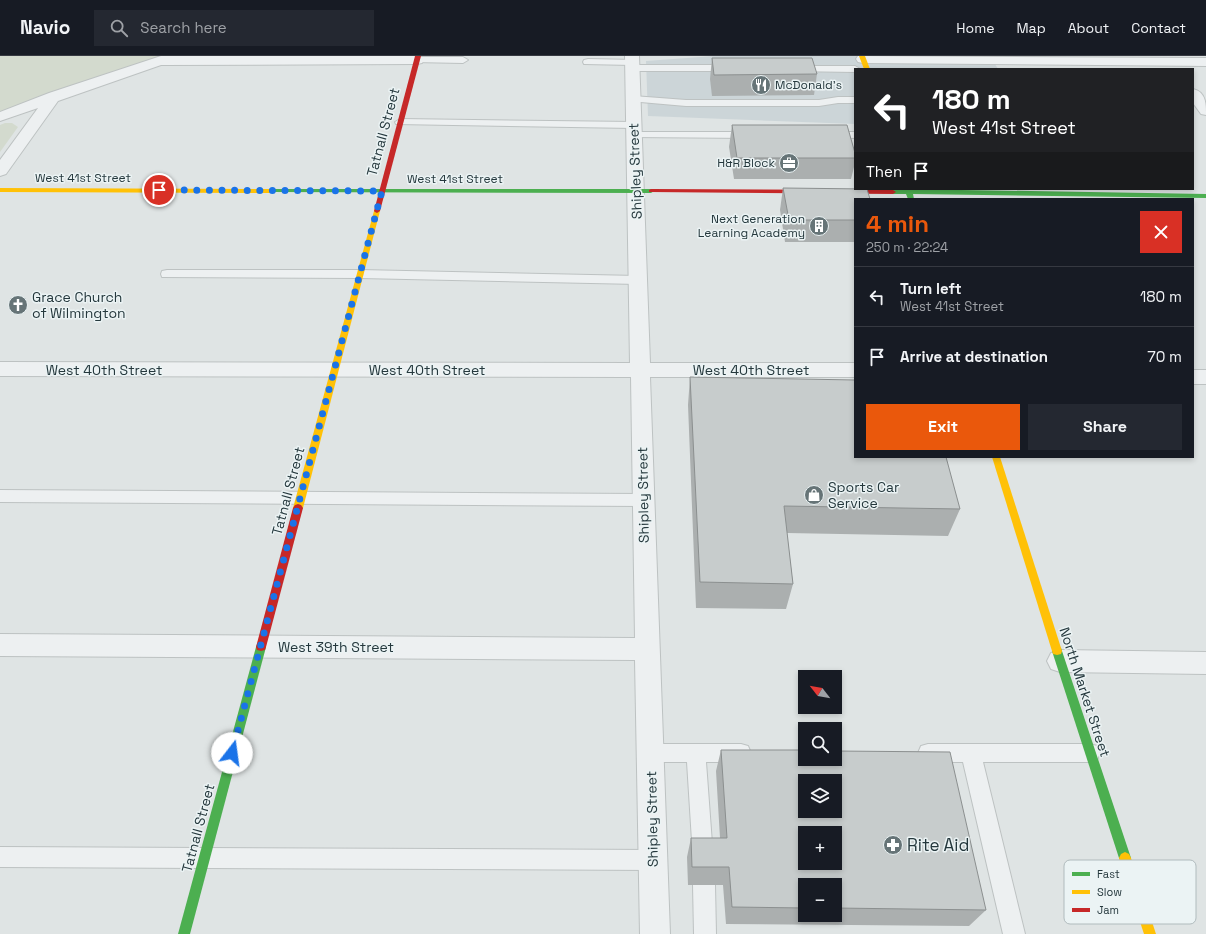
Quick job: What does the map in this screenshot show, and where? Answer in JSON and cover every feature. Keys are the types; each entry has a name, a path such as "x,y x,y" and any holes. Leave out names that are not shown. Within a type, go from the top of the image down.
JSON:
{"street":[{"path":"0,117 54,96 175,56"},
{"path":"158,61 417,58"},
{"name":"Tatnall Street","path":"184,934 417,58"},
{"name":"Shipley Street","path":"632,62 655,934"},
{"path":"862,63 1206,62"},
{"path":"1194,94 1206,111"},
{"path":"0,171 54,96"},
{"name":"West 41st Street","path":"0,190 1206,196"},
{"name":"West 40th Street","path":"0,370 854,370"},
{"path":"1194,377 1206,377"},
{"name":"North Market Street","path":"996,458 1060,661 1125,860"},
{"name":"West 39th Street","path":"0,645 647,648"},
{"path":"1060,661 1206,663"},
{"name":"North Market Street","path":"1147,924 1150,934"}],"lane":[{"path":"417,58 463,60"},
{"path":"588,62 632,62 743,68"},
{"path":"783,69 862,63"},
{"path":"632,98 686,103 819,103 838,100 854,100"},
{"path":"400,122 760,135"},
{"path":"816,135 854,135"},
{"path":"167,274 360,274 638,280"},
{"path":"0,496 643,500"},
{"path":"650,753 758,753"},
{"path":"696,753 703,857"},
{"path":"911,753 1090,753"},
{"path":"971,753 1014,934"},
{"path":"0,858 653,860"},
{"path":"704,885 705,934"}],"shaded area":[{"path":"0,56 163,56 60,89 0,113"},
{"path":"714,56 990,56 997,68 854,68 854,124 648,116 646,61"},
{"path":"12,123 18,127 0,152 0,125"}],"building":[{"path":"712,58 812,58 817,74 714,75"},
{"path":"732,125 847,125 854,150 854,158 737,158"},
{"path":"783,188 867,190 870,198 854,198 854,220 789,220"},
{"name":"Sports Car Service","path":"690,377 854,380 854,458 946,458 960,509 784,506 793,584 700,582"},
{"name":"Rite Aid","path":"721,750 798,750 798,766 842,766 842,751 950,752 986,910 842,908 842,878 798,878 798,908 732,907 729,867 692,867 691,838 727,838"}],"traffic: fast":[{"path":"908,190 911,198"},
{"path":"270,191 651,191"},
{"path":"893,192 1206,196"},
{"path":"184,934 261,647"},
{"path":"1057,651 1125,858"}],"traffic: slow":[{"path":"862,56 867,68"},
{"path":"0,190 270,191"},
{"path":"298,508 377,211"},
{"path":"996,458 1057,651"},
{"path":"1147,924 1150,934"}],"traffic: jam":[{"path":"377,211 418,56"},
{"path":"651,191 893,192"},
{"path":"261,647 298,508"}],"place":[{"name":"McDonald's","path":"761,85"},
{"name":"H&R Block","path":"789,163"},
{"name":"Next Generation Learning Academy","path":"819,226"},
{"name":"Grace Church of Wilmington","path":"18,305"},
{"name":"Sports Car Service","path":"814,495"},
{"name":"Rite Aid","path":"893,845"}],"route":[{"path":"159,190 382,191 232,753"}]}
